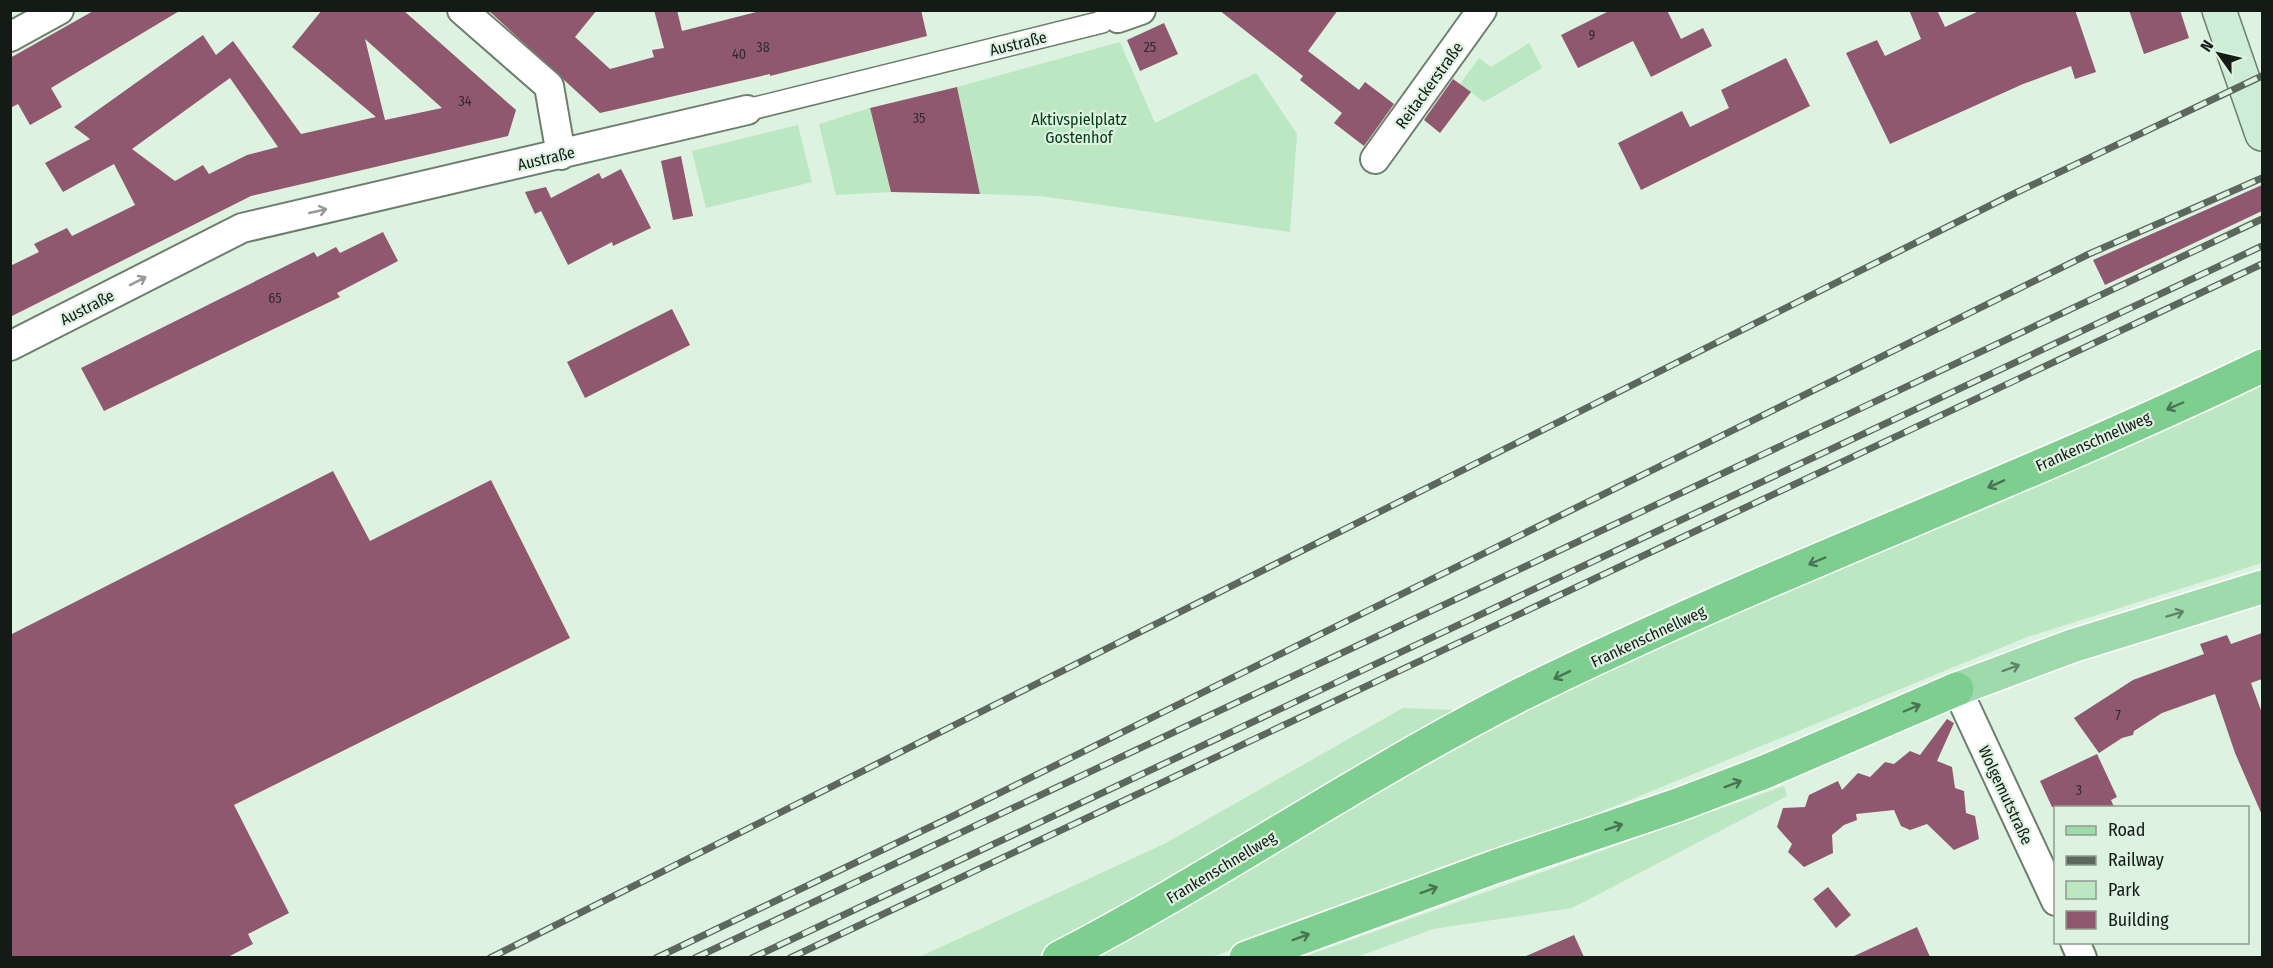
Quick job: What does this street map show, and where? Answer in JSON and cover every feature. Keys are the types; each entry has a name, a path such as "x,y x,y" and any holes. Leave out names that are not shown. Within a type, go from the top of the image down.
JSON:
{"highway":[{"name":"Frankenschnellweg","path":"1059,957 1149,909 1460,728 1531,690 1736,596 2262,366"},
{"path":"1246,957 1486,870 1678,805 1767,771 1957,689"}],"main road":[{"path":"2219,10 2262,134"},
{"path":"1957,689 2072,646 2262,587"}],"street":[{"path":"10,37 59,10"},
{"path":"462,10 549,86 561,155"},
{"name":"Reitackerstraße","path":"1375,159 1482,10"},
{"name":"Austraße","path":"10,346 242,228 747,110 1118,15"},
{"name":"Wolgemutstraße","path":"1957,689 2054,899"}],"green space":[{"name":"Aktivspielplatz Gostenhof","path":"1120,42 1155,123 1256,73 1297,134 1290,232 1040,196 980,194 957,87"},
{"path":"1529,43 1542,68 1484,102 1460,84 1479,58 1491,67"},
{"path":"870,108 891,192 836,195 819,124"},
{"path":"798,125 812,182 706,208 692,151"},
{"path":"2262,383 2262,563 2027,637 1559,829 1212,957 1088,958 1442,752 1598,671"},
{"path":"1403,708 1455,710 1441,724 1038,957 917,958 1164,844"},
{"path":"1784,786 1787,796 1572,908 1433,929 1357,957 1303,957"}],"building":[{"path":"95,10 181,10 51,88 62,107 30,125 18,104 10,108 10,58"},
{"path":"322,10 403,10 516,110 508,136 251,196 10,317 10,266 39,252 34,244 67,228 72,236 135,205 114,164 63,192 45,163 90,139 74,127 203,35 216,55 233,41 301,134 376,117 292,47","holes":["365,39 442,108 385,120","230,78 278,147 247,155 209,174 203,165 175,181 132,149"]},
{"path":"488,10 597,10 575,37 610,69 654,57 652,50 664,48 654,10 677,10 682,31 764,10 921,10 927,36 770,76 770,74 600,113"},
{"path":"1219,10 1338,10 1308,51 1359,90 1365,82 1394,104 1364,146 1334,123 1342,113 1300,80 1303,76"},
{"path":"1611,10 1667,10 1681,39 1703,28 1712,46 1651,77 1633,41 1578,68 1561,35"},
{"path":"1909,10 1937,10 1945,27 1981,10 2075,10 2096,72 2075,79 2071,66 2023,84 1890,144 1846,53 1877,40 1885,56 1921,39"},
{"path":"2129,10 2180,10 2189,38 2144,54"},
{"path":"1164,23 1178,54 1140,71 1127,40"},
{"path":"1786,58 1810,106 1641,190 1618,143 1682,111 1690,127 1729,108 1721,90"},
{"path":"1453,79 1471,92 1440,133 1424,120"},
{"path":"957,87 980,194 891,192 870,108"},
{"path":"681,156 693,216 673,220 661,161"},
{"path":"621,169 651,228 613,246 612,242 568,265 541,211 535,214 525,192 546,187 551,198 599,173 602,179"},
{"path":"2262,185 2262,211 2105,285 2093,260"},
{"path":"383,232 398,261 337,293 340,297 104,411 81,368 314,252 317,257 336,247 340,253"},
{"path":"672,309 690,345 585,398 567,362"},
{"path":"333,471 370,541 491,480 570,638 234,805 289,913 248,934 253,944 228,957 10,957 10,635"},
{"path":"2262,633 2262,679 2251,683 2262,713 2262,815 2235,753 2215,694 2162,713 2134,731 2133,735 2122,738 2099,753 2074,718 2133,680 2204,654 2200,644 2227,635 2231,644"},
{"path":"1947,719 1954,723 1937,761 1952,767 1955,788 1964,791 1966,813 1975,816 1979,839 1954,850 1927,824 1910,830 1901,826 1894,810 1856,814 1857,820 1844,825 1832,835 1833,853 1804,867 1788,852 1792,844 1777,827 1783,808 1805,807 1809,795 1838,781 1842,790 1858,773 1870,777 1885,762 1894,764 1910,751 1920,755"},
{"path":"2097,754 2117,797 2111,800 2114,806 2052,807 2040,781"},
{"path":"1828,887 1851,915 1836,928 1813,899"},
{"path":"1917,927 1930,957 1852,957"},
{"path":"1574,935 1584,957 1524,957"}],"railway":[{"path":"490,958 2007,197 2262,76"},
{"path":"656,958 949,818 2089,254 2262,178"},
{"path":"695,958 2262,219"},
{"path":"752,958 2262,246"},
{"path":"790,958 2262,264"}]}
